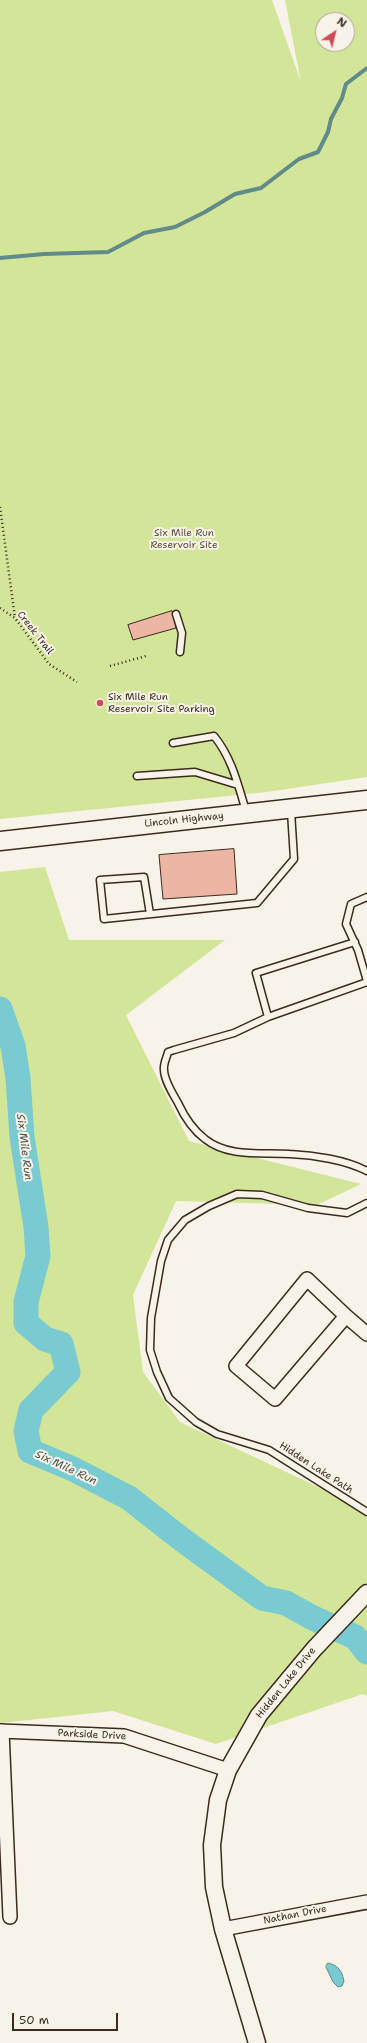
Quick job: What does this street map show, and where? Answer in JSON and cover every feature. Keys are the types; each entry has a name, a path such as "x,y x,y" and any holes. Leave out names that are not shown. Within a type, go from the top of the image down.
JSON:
{"main road":[{"name":"Lincoln Highway","path":"0,841 367,800"}],"street":[{"path":"346,1316 276,1399 236,1366 307,1279 367,1334"},
{"name":"Hidden Lake Drive","path":"256,2043 223,1929 214,1886 212,1845 218,1800 228,1770 259,1715 314,1649 367,1593"},
{"path":"1,1731 10,1917"},
{"name":"Parkside Drive","path":"1,1731 124,1736 228,1770"},
{"name":"Nathan Drive","path":"223,1929 367,1902"}],"lane":[{"path":"176,614 182,633 180,652"},
{"path":"172,743 214,736 222,745 235,772 246,814"},
{"path":"137,776 195,772 238,785"},
{"path":"150,914 144,878 100,880 104,919 257,903 294,858 291,809"},
{"path":"367,897 351,904 346,924 354,942 367,982 268,1017 234,1033 168,1052 164,1070 170,1087 185,1116 205,1139 225,1149 250,1154 291,1154 332,1160 360,1167 367,1171"},
{"path":"268,1017 256,973 354,942"},
{"name":"Hidden Lake Path","path":"367,1203 347,1213 308,1208 262,1195 237,1194 209,1206 185,1220 168,1240 161,1261 151,1318 150,1350 169,1398 196,1422 217,1434 269,1450 367,1512"}],"path":[{"path":"0,507 15,618"},
{"name":"Creek Trail","path":"0,608 15,618 49,664 76,682"},
{"path":"110,666 146,656"}],"green space":[{"name":"Six Mile Run Reservoir Site","path":"0,0 272,0 301,82 285,0 367,0 367,777 267,792 0,819"},
{"path":"45,867 69,940 225,940 126,1015 189,1141 361,1184 317,1205 176,1201 133,1295 143,1372 180,1422 367,1510 367,1696 363,1694 216,1744 113,1711 0,1723 0,872"}],"water":[{"path":"328,1963 334,1965 341,1971 344,1981 342,1986 338,1987 333,1982 326,1967"}],"building":[{"path":"172,611 176,628 133,640 128,625"},
{"path":"234,849 237,894 163,899 159,855"}],"waterway":[{"path":"0,258 44,254 108,252 144,233 175,227 205,212 235,194 261,188 299,159 318,152 328,132 331,119 342,98 346,84 367,68"},
{"name":"Six Mile Run","path":"0,1009 13,1046 18,1078 22,1137 36,1227 38,1256 26,1302 26,1323 45,1339 61,1344 68,1372 31,1410 26,1431 30,1451 73,1469 129,1498 180,1538 262,1598 286,1603 311,1617 355,1637 367,1652"}],"place":[{"name":"Six Mile Run Reservoir Site Parking","path":"100,703"}]}
